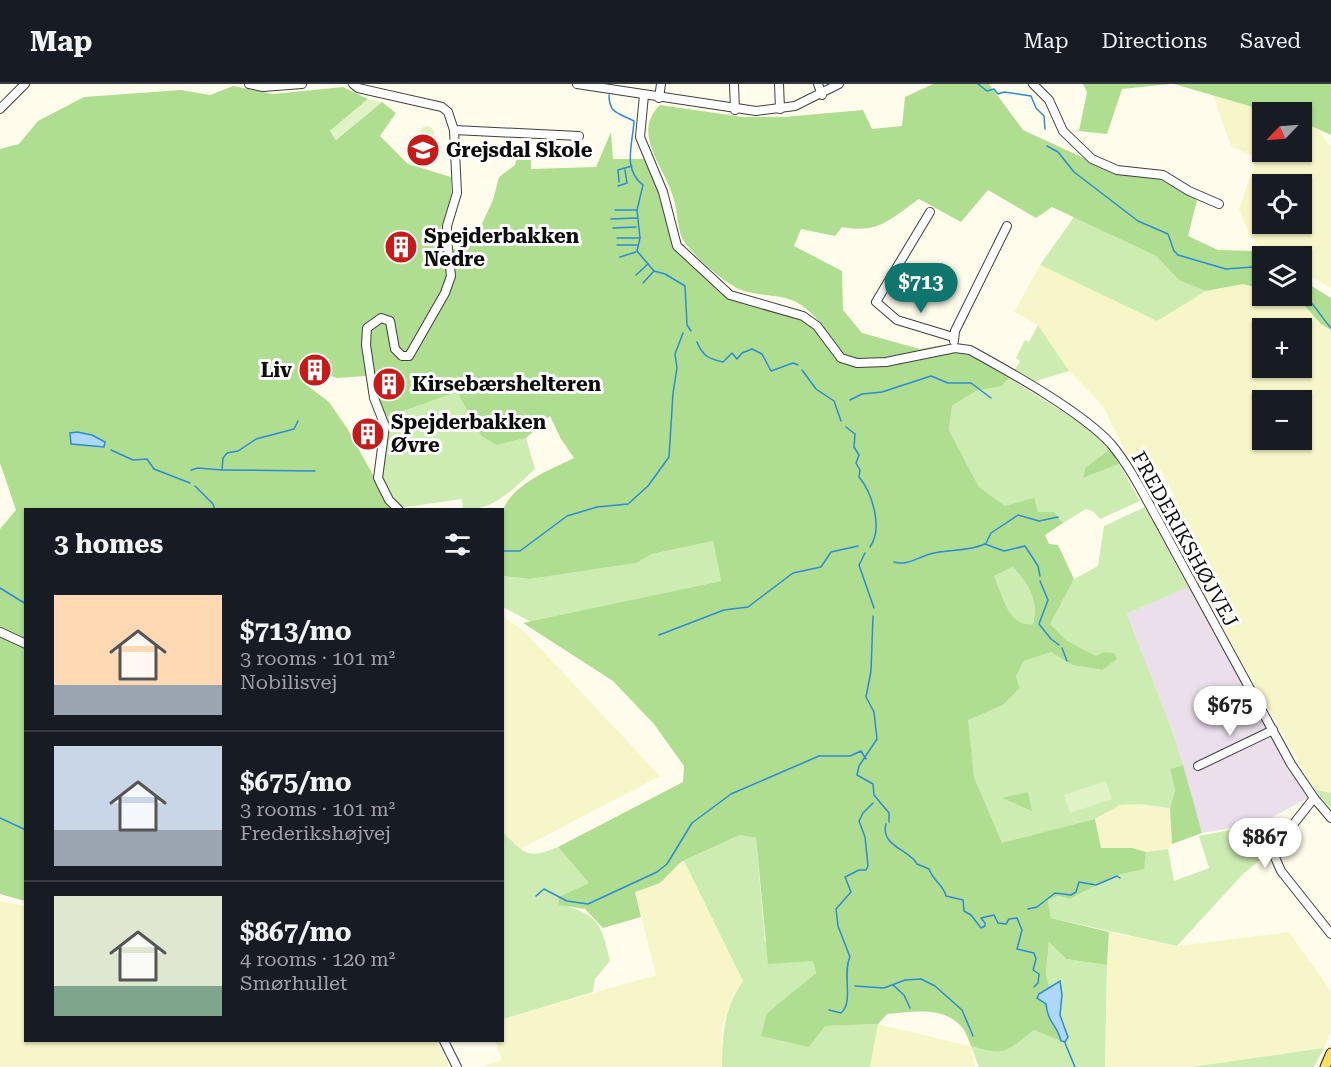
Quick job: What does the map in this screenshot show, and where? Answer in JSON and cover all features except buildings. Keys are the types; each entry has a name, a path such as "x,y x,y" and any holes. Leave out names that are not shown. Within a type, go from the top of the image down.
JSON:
{"main road":[{"path":"1325,1067 1331,1053"}],"street":[{"path":"249,84 263,87 302,84"},
{"path":"353,84 358,88 442,107 448,112 454,130 457,193 447,226 452,275 445,293 409,356 402,356 396,349 390,321 381,318 367,328 366,345 374,398 385,426 378,478 389,500 397,508"},
{"path":"577,84 735,110 780,109 795,106 822,95 839,84"},
{"path":"660,98 661,84"},
{"path":"734,84 735,110"},
{"path":"779,84 780,109"},
{"path":"818,84 822,95"},
{"path":"1033,84 1049,100 1063,131 1092,159 1117,170 1163,175 1189,191 1219,204"},
{"path":"0,109 22,85"},
{"name":"FREDERIKSHØJVEJ","path":"644,95 640,136 663,192 677,246 721,287 741,300 789,310 803,316 817,326 836,352 847,361 885,362 955,348 970,350 1079,417 1109,443 1123,460 1148,502 1273,730 1314,798 1331,818"},
{"path":"454,130 579,136"},
{"path":"930,212 876,302 897,320 953,337"},
{"path":"955,348 953,337 1007,226"},
{"path":"0,632 24,643"},
{"path":"1198,766 1273,730"},
{"path":"1314,798 1281,840 1275,855 1281,871 1331,934"},
{"path":"444,1042 457,1067"}],"shaded area":[{"path":"1192,585 1310,797 1261,823 1202,833 1172,730 1127,614"}],"green space":[{"path":"933,84 989,84 1023,130 1116,173 1160,179 1197,200 1188,236 1218,250 1252,251 1252,286 1243,284 1206,291 1180,281 1156,256 1052,207 1036,218 988,190 961,222 919,199 892,218 875,226 855,229 842,227 835,236 801,229 794,246 842,271 843,310 862,333 920,349 944,345 912,355 854,359 843,355 821,324 798,303 783,297 749,292 733,286 707,266 685,243 680,233 670,188 649,139 648,128 652,116 660,105 743,117 784,117 863,110 872,129 902,126 905,97"},
{"path":"1083,84 1170,84 1122,89 1107,134 1079,131 1087,92"},
{"path":"1174,84 1331,84 1331,135 1312,126 1312,102 1252,102 1252,107"},
{"path":"233,86 273,94 343,87 368,99 330,131 336,140 382,102 396,113 380,136 408,164 451,177 452,207 441,227 446,251 472,245 493,200 499,177 515,165 518,153 531,154 531,169 596,167 611,132 613,159 644,159 659,192 674,246 725,296 742,303 797,317 811,326 843,363 868,366 952,352 967,353 1009,378 1002,386 976,391 952,406 949,430 979,487 1005,506 1034,498 1038,512 1054,512 1063,523 1045,535 1049,544 1058,545 1074,579 1050,624 1066,640 1096,656 1104,652 1114,653 1117,659 1102,670 1072,665 1051,652 1024,661 1016,676 1020,688 1003,705 968,720 974,777 1002,843 1095,819 1101,848 1132,848 1146,852 1144,869 1114,876 1070,899 1058,896 1048,900 1051,918 1109,932 1107,965 1066,959 1049,942 1046,973 1049,988 1037,995 1046,1004 1061,1041 1034,1030 1011,1048 999,1052 992,1051 971,1046 963,1029 952,1019 944,1015 925,1012 887,1014 878,1024 825,1026 809,1047 761,1036 767,1013 816,973 813,961 768,964 756,838 740,835 681,862 660,883 635,892 641,917 603,928 585,909 559,905 558,897 589,883 558,847 683,782 684,766 654,724 613,681 523,623 721,581 713,541 652,554 636,563 530,579 504,576 504,509 507,503 522,486 532,479 574,458 561,439 550,416 526,438 497,445 481,436 457,392 387,417 373,398 366,376 337,378 315,371 304,383 329,402 347,428 393,508 24,508 24,640 0,628 0,529 16,510 0,463 0,149 19,144 38,121 84,97 181,90 210,95","holes":["77,432 100,448 90,444 71,444 70,433","1013,567 1024,580 1034,600 1033,624 1025,624 1012,615 994,576"]},
{"path":"1213,95 1252,107 1252,156 1231,146"},
{"path":"368,99 382,102 336,140 330,131"},
{"path":"427,126 432,128 434,133 432,138 427,140 422,138 420,133 422,128"},
{"path":"1312,126 1316,127 1331,147 1331,288 1312,278 1312,246 1261,246 1250,237 1239,209 1255,162 1312,162"},
{"path":"1074,217 1156,256 1180,281 1206,291 1157,321 1040,265"},
{"path":"1040,265 1157,321 1206,291 1243,284 1252,286 1252,306 1305,306 1321,324 1331,330 1331,793 1314,789 1156,510 1176,498 1160,469 1139,480 1105,410 1069,371 1038,325 1014,312"},
{"path":"1312,286 1331,298 1331,330 1321,324 1305,306 1312,306"},
{"path":"1038,325 1069,371 1036,381 1033,386 1014,371 1020,361 1016,358 1025,340 1029,342"},
{"path":"1009,378 1084,425 1110,449 1085,468 1083,478 1119,464 1140,501 1100,519 1094,512 1086,509 1063,523 1054,512 1038,512 1036,507 1005,506 979,487 949,430 952,406 976,391 1002,386"},
{"path":"457,392 481,436 497,445 526,438 535,469 503,497 485,506 463,508 462,499 399,508 381,482 389,422 387,417"},
{"path":"1110,449 1119,464 1083,478 1085,468"},
{"path":"1145,507 1188,587 1127,614 1172,730 1183,765 1170,769 1175,790 1170,808 1139,804 1120,805 1095,819 1002,844 974,777 967,720 1003,705 1020,688 1016,676 1024,661 1051,651 1072,665 1101,670 1104,653 1096,656 1066,640 1049,624 1074,579 1098,566 1104,526"},
{"path":"713,541 721,581 531,622 504,608 504,576 530,579 635,563 652,554"},
{"path":"1013,567 1024,580 1034,600 1033,624 1025,624 1012,615 994,576"},
{"path":"504,618 524,631 660,776 520,849 504,832"},
{"path":"0,636 24,647 24,901 0,894"},
{"path":"1183,765 1202,833 1172,844 1170,808 1175,790 1170,769"},
{"path":"1106,781 1112,799 1070,813 1064,795"},
{"path":"1314,789 1331,793 1331,809"},
{"path":"1028,792 1032,811 1002,798"},
{"path":"1139,804 1170,808 1172,844 1168,849 1146,852 1132,848 1101,849 1095,819 1120,805"},
{"path":"1240,828 1263,828 1278,840 1268,853 1242,875 1177,946 1051,918 1048,900 1058,896 1070,899 1114,876 1143,869 1146,852 1168,849 1174,881 1209,868 1199,836"},
{"path":"504,833 521,850 532,854 558,847 589,883 558,897 559,904 583,912 596,922 604,938 610,961 595,979 593,992 504,1019"},
{"path":"740,835 756,838 765,942 813,961 816,973 767,1013 825,1026 878,1024 870,1067 722,1067 725,1023 732,1001 743,981 684,861"},
{"path":"684,861 743,981 735,992 722,1027 722,1067 482,1067 502,1060 495,1042 504,1042 504,1019 656,975 635,892 660,883"},
{"path":"0,901 24,906 24,1042 436,1042 449,1067 0,1067"},
{"path":"1109,932 1177,946 1289,932 1331,991 1331,1031 1324,1048 1191,1067 1105,1067"},
{"path":"1049,942 1066,959 1107,965 1105,1067 979,1067 971,1046 999,1052 1011,1048 1034,1030 1064,1042 1066,1027 1060,1015 1059,982 1049,988 1046,973"},
{"path":"876,1024 971,1046 975,1067 870,1067"},
{"path":"1324,1048 1314,1067 1191,1067"}],"water":[{"path":"70,433 92,435 105,442 104,447 71,444"},
{"path":"1060,981 1062,995 1060,1015 1068,1037 1065,1042 1061,1041 1046,1004 1037,998 1039,994"}],"waterway":[{"path":"978,84 987,91 994,89 998,94 1004,92 1031,96 1036,108 1044,116 1045,129"},
{"path":"609,95 613,109 634,121 631,164 637,179 643,185 637,210 640,238 637,251 654,271 665,274 685,286 687,325 691,331"},
{"path":"1047,146 1058,152 1074,172 1138,221 1168,234 1174,251 1178,255 1226,269 1252,267"},
{"path":"619,182 618,170 632,166"},
{"path":"618,186 627,183 625,170"},
{"path":"615,210 637,210"},
{"path":"611,219 637,218"},
{"path":"613,228 636,227"},
{"path":"617,238 640,238"},
{"path":"617,245 637,245"},
{"path":"620,257 636,252"},
{"path":"636,275 648,264"},
{"path":"643,283 654,271"},
{"path":"1312,304 1331,328"},
{"path":"504,551 520,551 567,516 597,507 628,504 648,486 669,457 677,368 675,354 683,333"},
{"path":"697,342 702,351 714,360 723,362 732,353 737,359 742,353 752,349 762,354 771,371 793,363 798,365"},
{"path":"802,370 816,389 834,401 841,421"},
{"path":"850,400 862,394 882,392 931,376 948,383 971,383 991,398"},
{"path":"191,470 198,468 222,470 223,458 227,453 238,451 256,439 294,429 298,421"},
{"path":"846,427 855,434 854,447 859,455 856,463 860,470 859,477 868,491 874,510 876,530 870,547"},
{"path":"111,450 133,460 147,459 154,469 190,483"},
{"path":"223,470 315,471"},
{"path":"195,486 214,508"},
{"path":"986,543 991,533 1018,515 1039,521 1058,517"},
{"path":"894,562 907,562 930,554 985,544 1004,551 1025,546 1038,566 1040,576"},
{"path":"659,635 724,610 748,607 793,573 821,567 831,552 858,546"},
{"path":"865,553 859,565 874,608"},
{"path":"1040,581 1048,600 1039,624 1059,645"},
{"path":"0,588 24,603"},
{"path":"873,616 871,671 866,697 874,712 877,739 859,766 857,775 873,784 874,795 889,813 889,822"},
{"path":"1062,648 1067,661"},
{"path":"536,896 544,889 567,901 588,904 657,872 667,864 692,823 731,794 819,756 850,756 861,751 866,759"},
{"path":"829,1010 841,1013 847,1002 847,971 850,957 838,926 836,909 851,892 845,877 859,870 866,870 868,866 865,837 859,821 873,803"},
{"path":"0,818 24,829"},
{"path":"886,824 885,831 891,843 917,864 929,869 946,896 963,900 964,911 971,915 981,928 985,926 981,918 994,915 998,923 1006,924 1009,919 1017,918 1022,930 1017,949 1034,953 1036,959 1033,970 1039,974 1038,983 1034,987"},
{"path":"1028,909 1037,907 1055,893 1071,895 1076,892 1079,882 1096,885 1117,876 1120,878"},
{"path":"855,986 884,988 905,980 921,979 935,986 962,1010 973,1036"},
{"path":"893,985 904,995 910,1008"},
{"path":"1065,1043 1075,1067"}],"place":[{"name":"Grejsdal Skole","path":"423,150"},
{"name":"Spejderbakken Nedre","path":"401,247"},
{"name":"Liv","path":"315,370"},
{"name":"Kirsebærshelteren","path":"389,384"},
{"name":"Spejderbakken Øvre","path":"368,434"}]}
